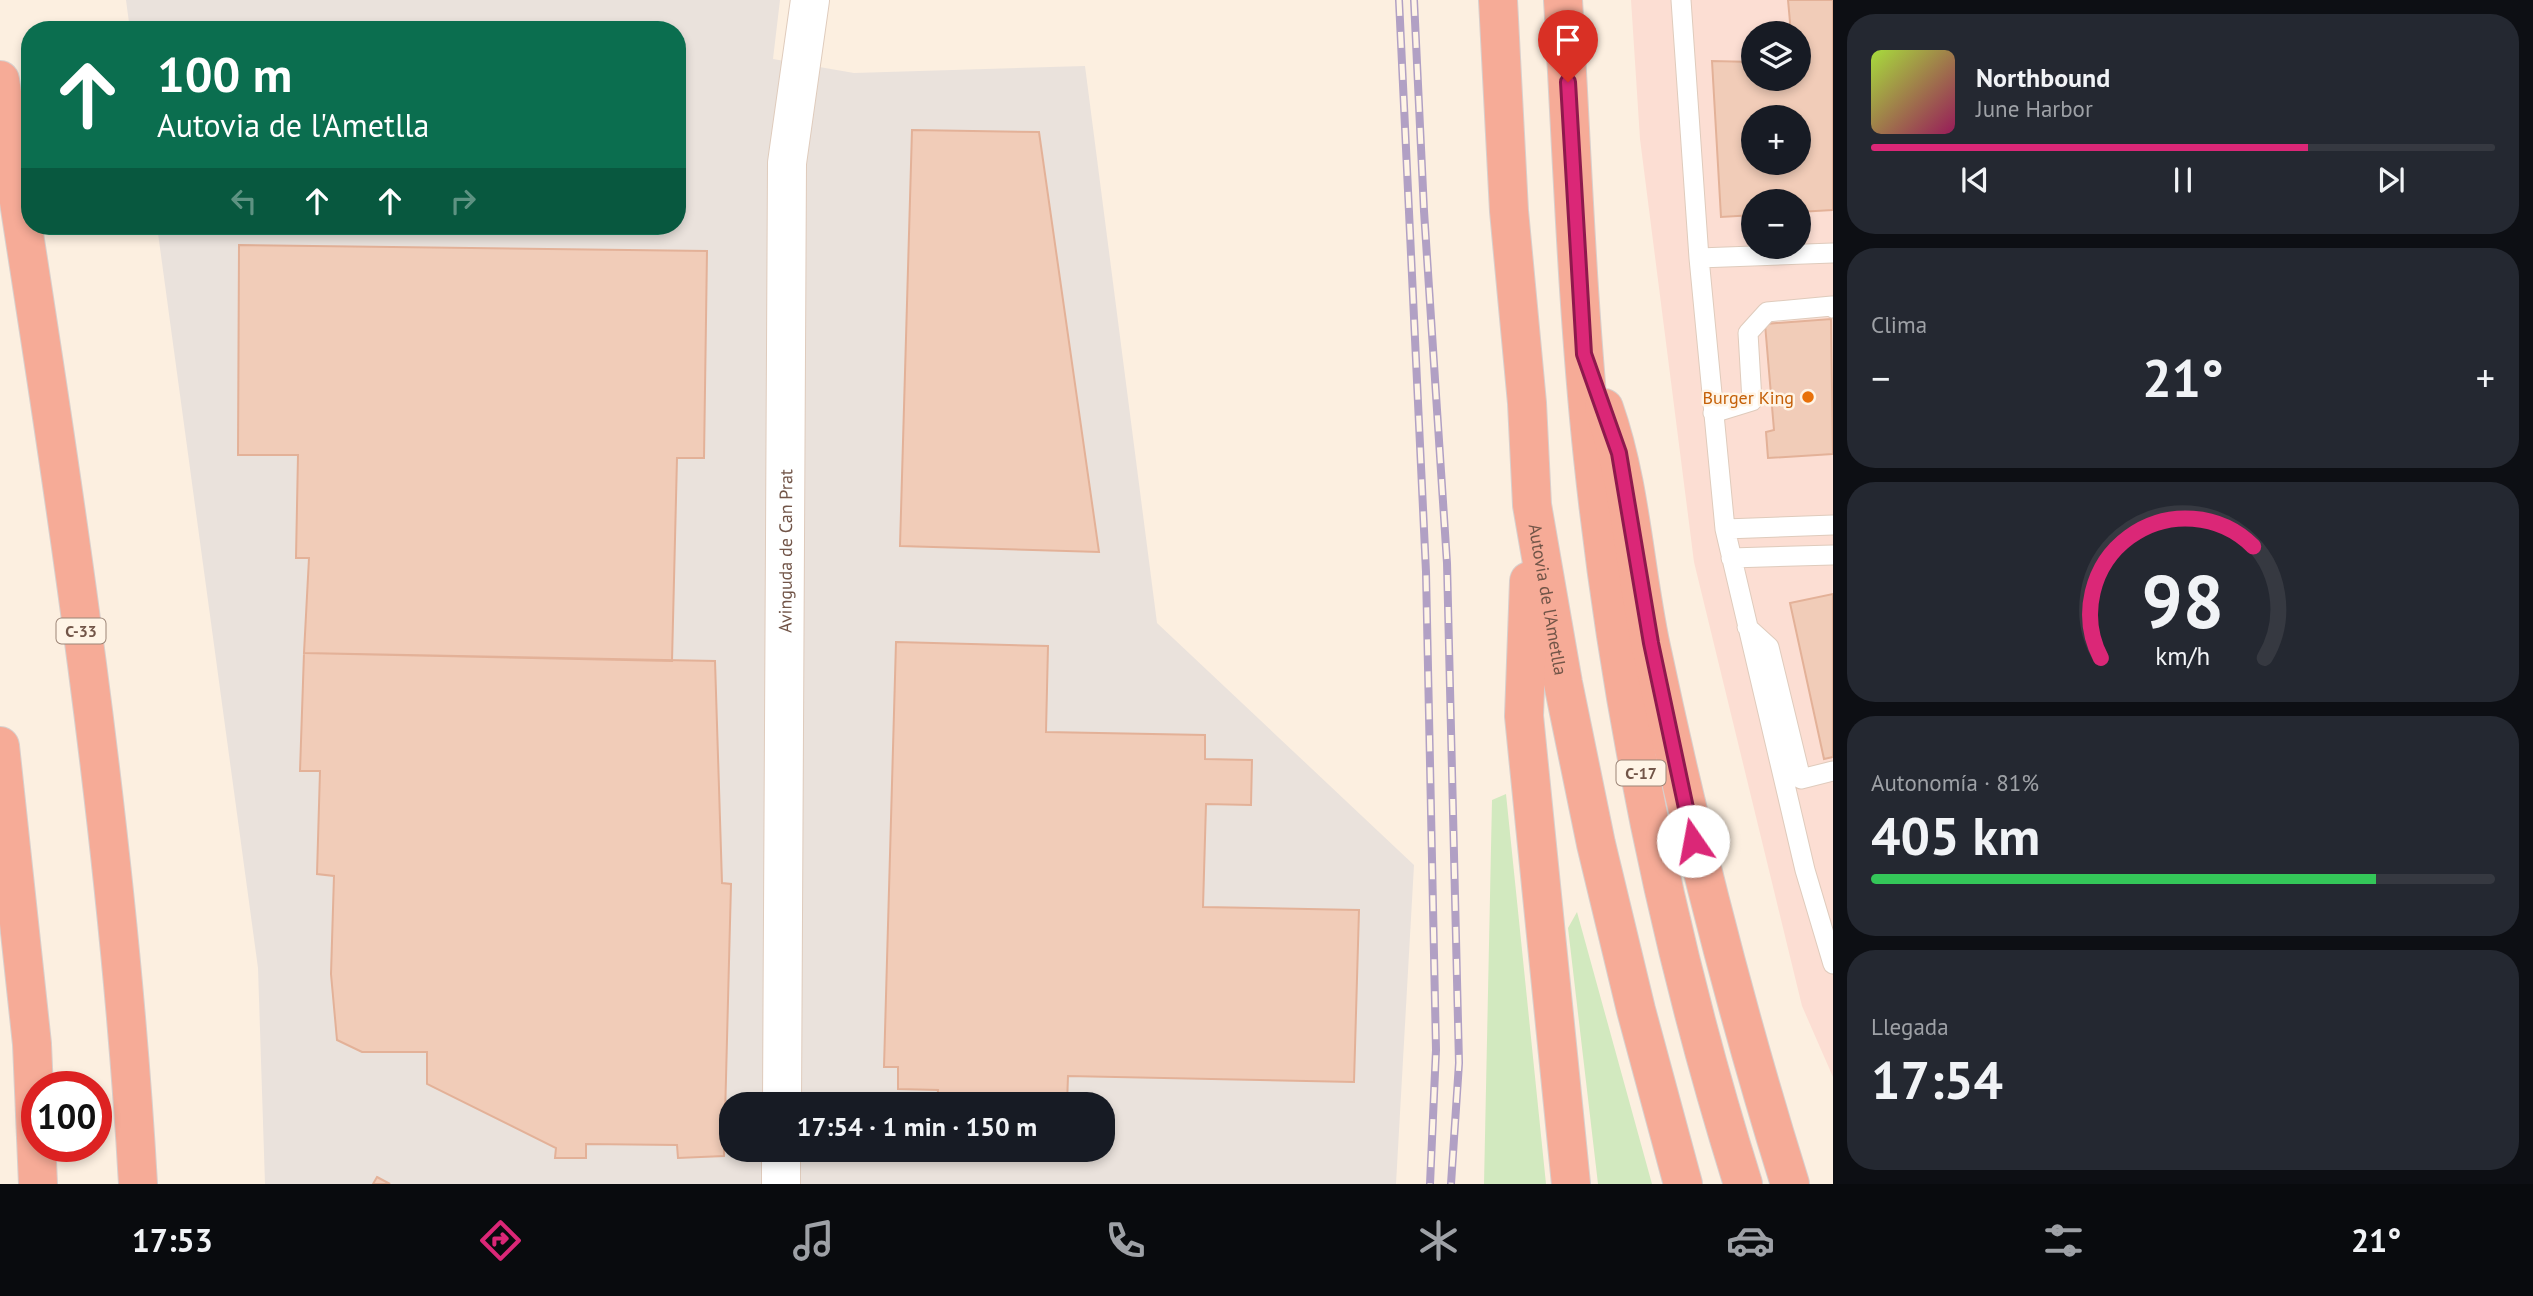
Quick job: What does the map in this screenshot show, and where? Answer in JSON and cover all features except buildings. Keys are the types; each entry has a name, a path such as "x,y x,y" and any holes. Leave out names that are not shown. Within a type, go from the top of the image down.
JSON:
{"highway":[{"name":"Autovia de l'Ametlla","path":"1498,0 1509,211 1527,403 1532,505 1563,683 1596,844 1636,1010 1683,1184"},
{"name":"C-17","path":"1563,0 1584,354 1593,458 1609,581 1633,735 1679,953 1704,1056 1742,1184"},
{"name":"C-33","path":"0,80 21,214"},
{"name":"C-33","path":"24,235 105,805 129,1033 138,1184"},
{"path":"1584,354 1619,453 1653,655 1693,841 1746,1045 1790,1184"},
{"path":"1532,505 1524,716 1571,1184"},
{"path":"0,746 32,1044 38,1184"},
{"path":"1746,1045 1816,1184"}],"street":[{"name":"Avinguda de Can Prat","path":"782,1092 787,163 810,0"},
{"path":"781,1162 781,1184"}],"lane":[{"path":"1681,0 1699,258 1725,528 1805,870 1833,964"},
{"path":"1699,258 1833,253"},
{"path":"1713,413 1752,401 1748,333 1767,312 1833,308"},
{"path":"1725,528 1833,525"},
{"path":"1731,558 1833,555"},
{"path":"1747,626 1769,647 1801,779 1833,771"}],"shaded area":[{"path":"126,0 780,0 773,59 854,73 1085,66 1157,623 1414,865 1396,1184 265,1184 258,968 158,235 686,235 686,21 129,21"},
{"path":"1631,0 1833,0 1833,1077 1802,1006 1694,562 1640,139"}],"green space":[{"path":"1506,794 1546,1184 1484,1184 1492,800"},
{"path":"1577,912 1652,1184 1598,1184 1568,928"}],"railway":[{"path":"1399,0 1426,572 1436,1050 1430,1184"},
{"path":"1414,0 1424,211 1447,563 1459,1063 1451,1184"}],"place":[{"name":"Burger King","path":"1808,397"}],"route":[{"path":"1568,82 1584,354 1619,453 1651,643 1693,841"}]}
